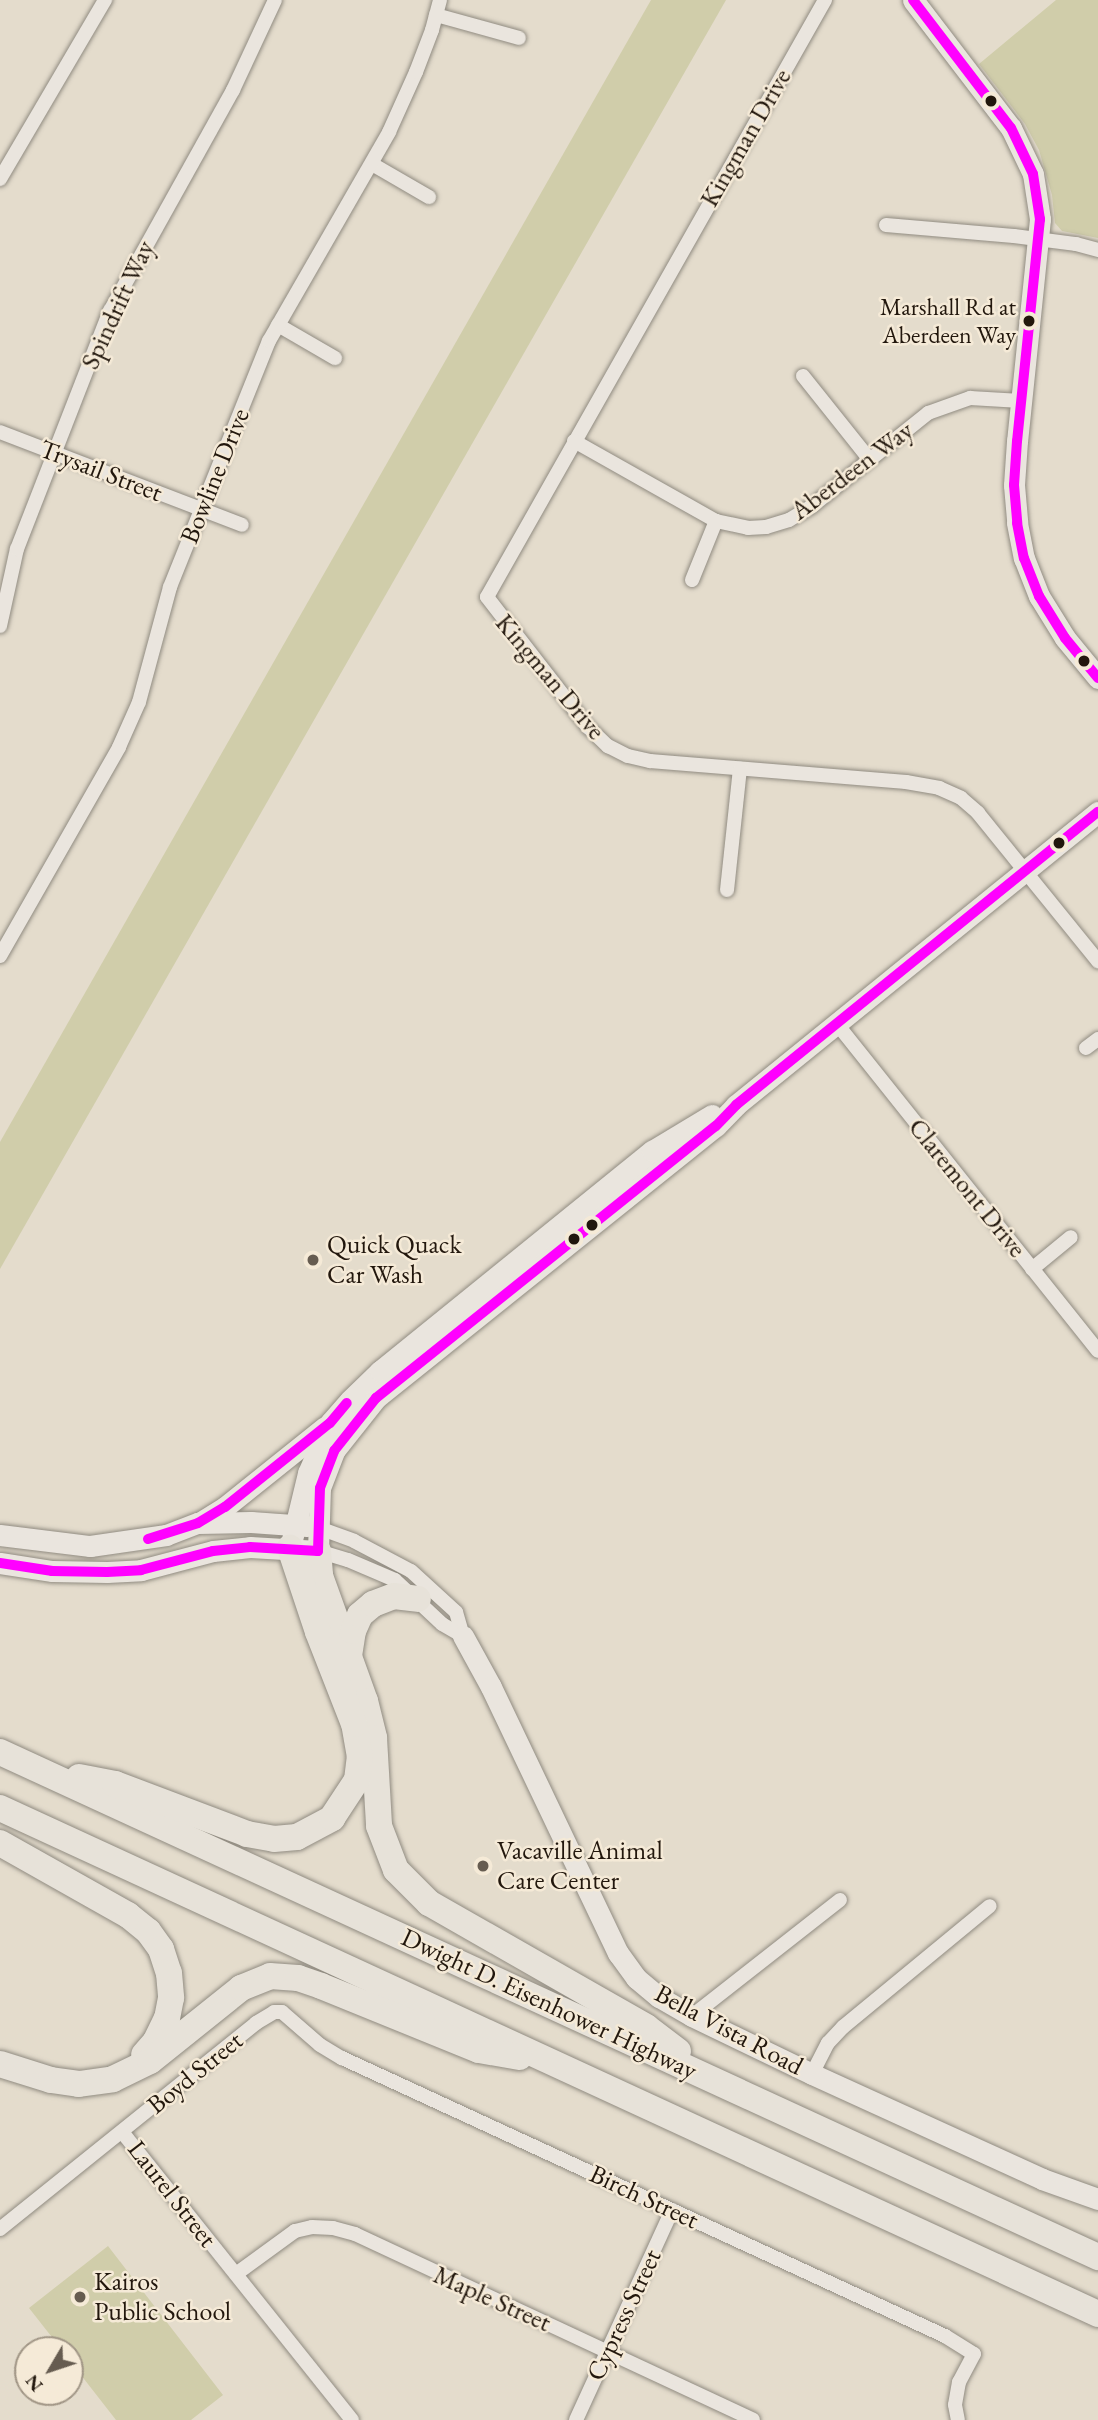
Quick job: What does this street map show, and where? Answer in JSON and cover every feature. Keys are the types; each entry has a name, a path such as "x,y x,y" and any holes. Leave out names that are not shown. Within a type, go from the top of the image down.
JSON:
{"highway":[{"path":"37,1769 116,1784 234,1829 274,1839 297,1837 332,1818 357,1780 360,1757 354,1724 318,1632 293,1536"},
{"path":"318,1540 320,1576 349,1656 374,1738 379,1826 396,1870 410,1887 448,1915 646,2027 718,2082"},
{"path":"349,1656 353,1631 360,1615 373,1604 394,1596 418,1599"},
{"name":"Dwight D. Eisenhower Highway","path":"0,1752 1098,2257"},
{"name":"Dwight D. Eisenhower Highway","path":"0,1808 1098,2314"},
{"path":"0,1843 128,1915 148,1931 161,1949 169,1973 171,1998 167,2018 156,2041 131,2070"},
{"path":"0,2064 51,2080 79,2084 113,2079 150,2061 241,1988 270,1976 298,1978 321,1986 479,2050 554,2063"}],"street":[{"path":"0,179 106,0"},
{"name":"Spindrift Way","path":"0,626 17,549 110,311 233,90 275,0"},
{"name":"Bowline Drive","path":"0,956 118,747 139,702 170,587 278,325 372,164 416,72 440,0"},
{"name":"Kingman Drive","path":"825,0 494,579 487,597 491,606 588,727 608,746 628,756 650,761 939,788 961,799 978,813 1098,961"},
{"path":"912,0 1020,142 1033,174 1038,198 1038,240 1014,485 1017,523 1024,558 1048,613 1098,678"},
{"path":"436,15 519,38"},
{"path":"372,164 429,197"},
{"path":"886,225 1076,244 1098,250"},
{"path":"278,325 335,358"},
{"path":"803,376 870,460"},
{"name":"Aberdeen Way","path":"574,441 716,521 748,528 766,527 789,520 812,506 928,413 970,398 1021,401"},
{"name":"Trysail Street","path":"0,432 242,525"},
{"path":"692,580 716,521"},
{"path":"727,890 740,769"},
{"path":"198,1523 318,1540 320,1488 334,1451 361,1413 395,1382 716,1126 736,1105 1098,812"},
{"name":"Claremont Drive","path":"837,1024 1098,1351"},
{"path":"0,1535 90,1546 153,1538 198,1523 225,1507 330,1423 380,1371 652,1151 715,1113 736,1105"},
{"path":"1032,1269 1071,1237"},
{"path":"293,1536 308,1473 330,1423"},
{"path":"0,1563 52,1571 141,1570 213,1551 293,1536"},
{"name":"Bella Vista Road","path":"318,1540 395,1580 442,1624 463,1636"},
{"name":"Bella Vista Road","path":"318,1540 354,1541 411,1571 456,1612 463,1636 491,1687 618,1953 636,1978 659,1997 692,2016 812,2074 1042,2179 1098,2199"},
{"path":"692,2016 840,1900"},
{"path":"812,2074 828,2043 843,2027 990,1906"},
{"name":"Birch Street","path":"259,2022 275,2012 282,2012 320,2045 342,2058 944,2336 974,2354 959,2382 955,2404 958,2420"},
{"name":"Boyd Street","path":"0,2229 259,2022"},
{"name":"Laurel Street","path":"123,2133 352,2420"},
{"name":"Cypress Street","path":"576,2420 672,2210"},
{"name":"Maple Street","path":"236,2274 295,2231 312,2227 333,2228 355,2234 752,2420"}],"shaded area":[{"path":"651,0 726,0 0,1269 0,1142"},
{"path":"1056,0 1098,0 1098,238 1062,231 1055,223 1052,195 1039,150 1025,124 979,64"},
{"path":"108,2246 223,2395 191,2420 116,2420 84,2379 84,2336 51,2336 29,2308"}],"transit line":[{"path":"913,0 1011,128 1033,174 1040,219 1017,441 1014,485 1017,523 1024,558 1039,596 1065,638 1098,678"},
{"path":"0,1563 52,1571 107,1572 141,1570 213,1551 250,1547 318,1551 320,1488 334,1451 376,1398 716,1126 736,1105 1098,812"},
{"path":"148,1539 198,1523 225,1507 330,1423 347,1403"}],"place":[{"name":"Marshall Rd at Aberdeen Way","path":"1029,321"},
{"name":"Quick Quack Car Wash","path":"313,1260"},
{"name":"Vacaville Animal Care Center","path":"483,1866"},
{"name":"Kairos Public School","path":"80,2297"}]}
